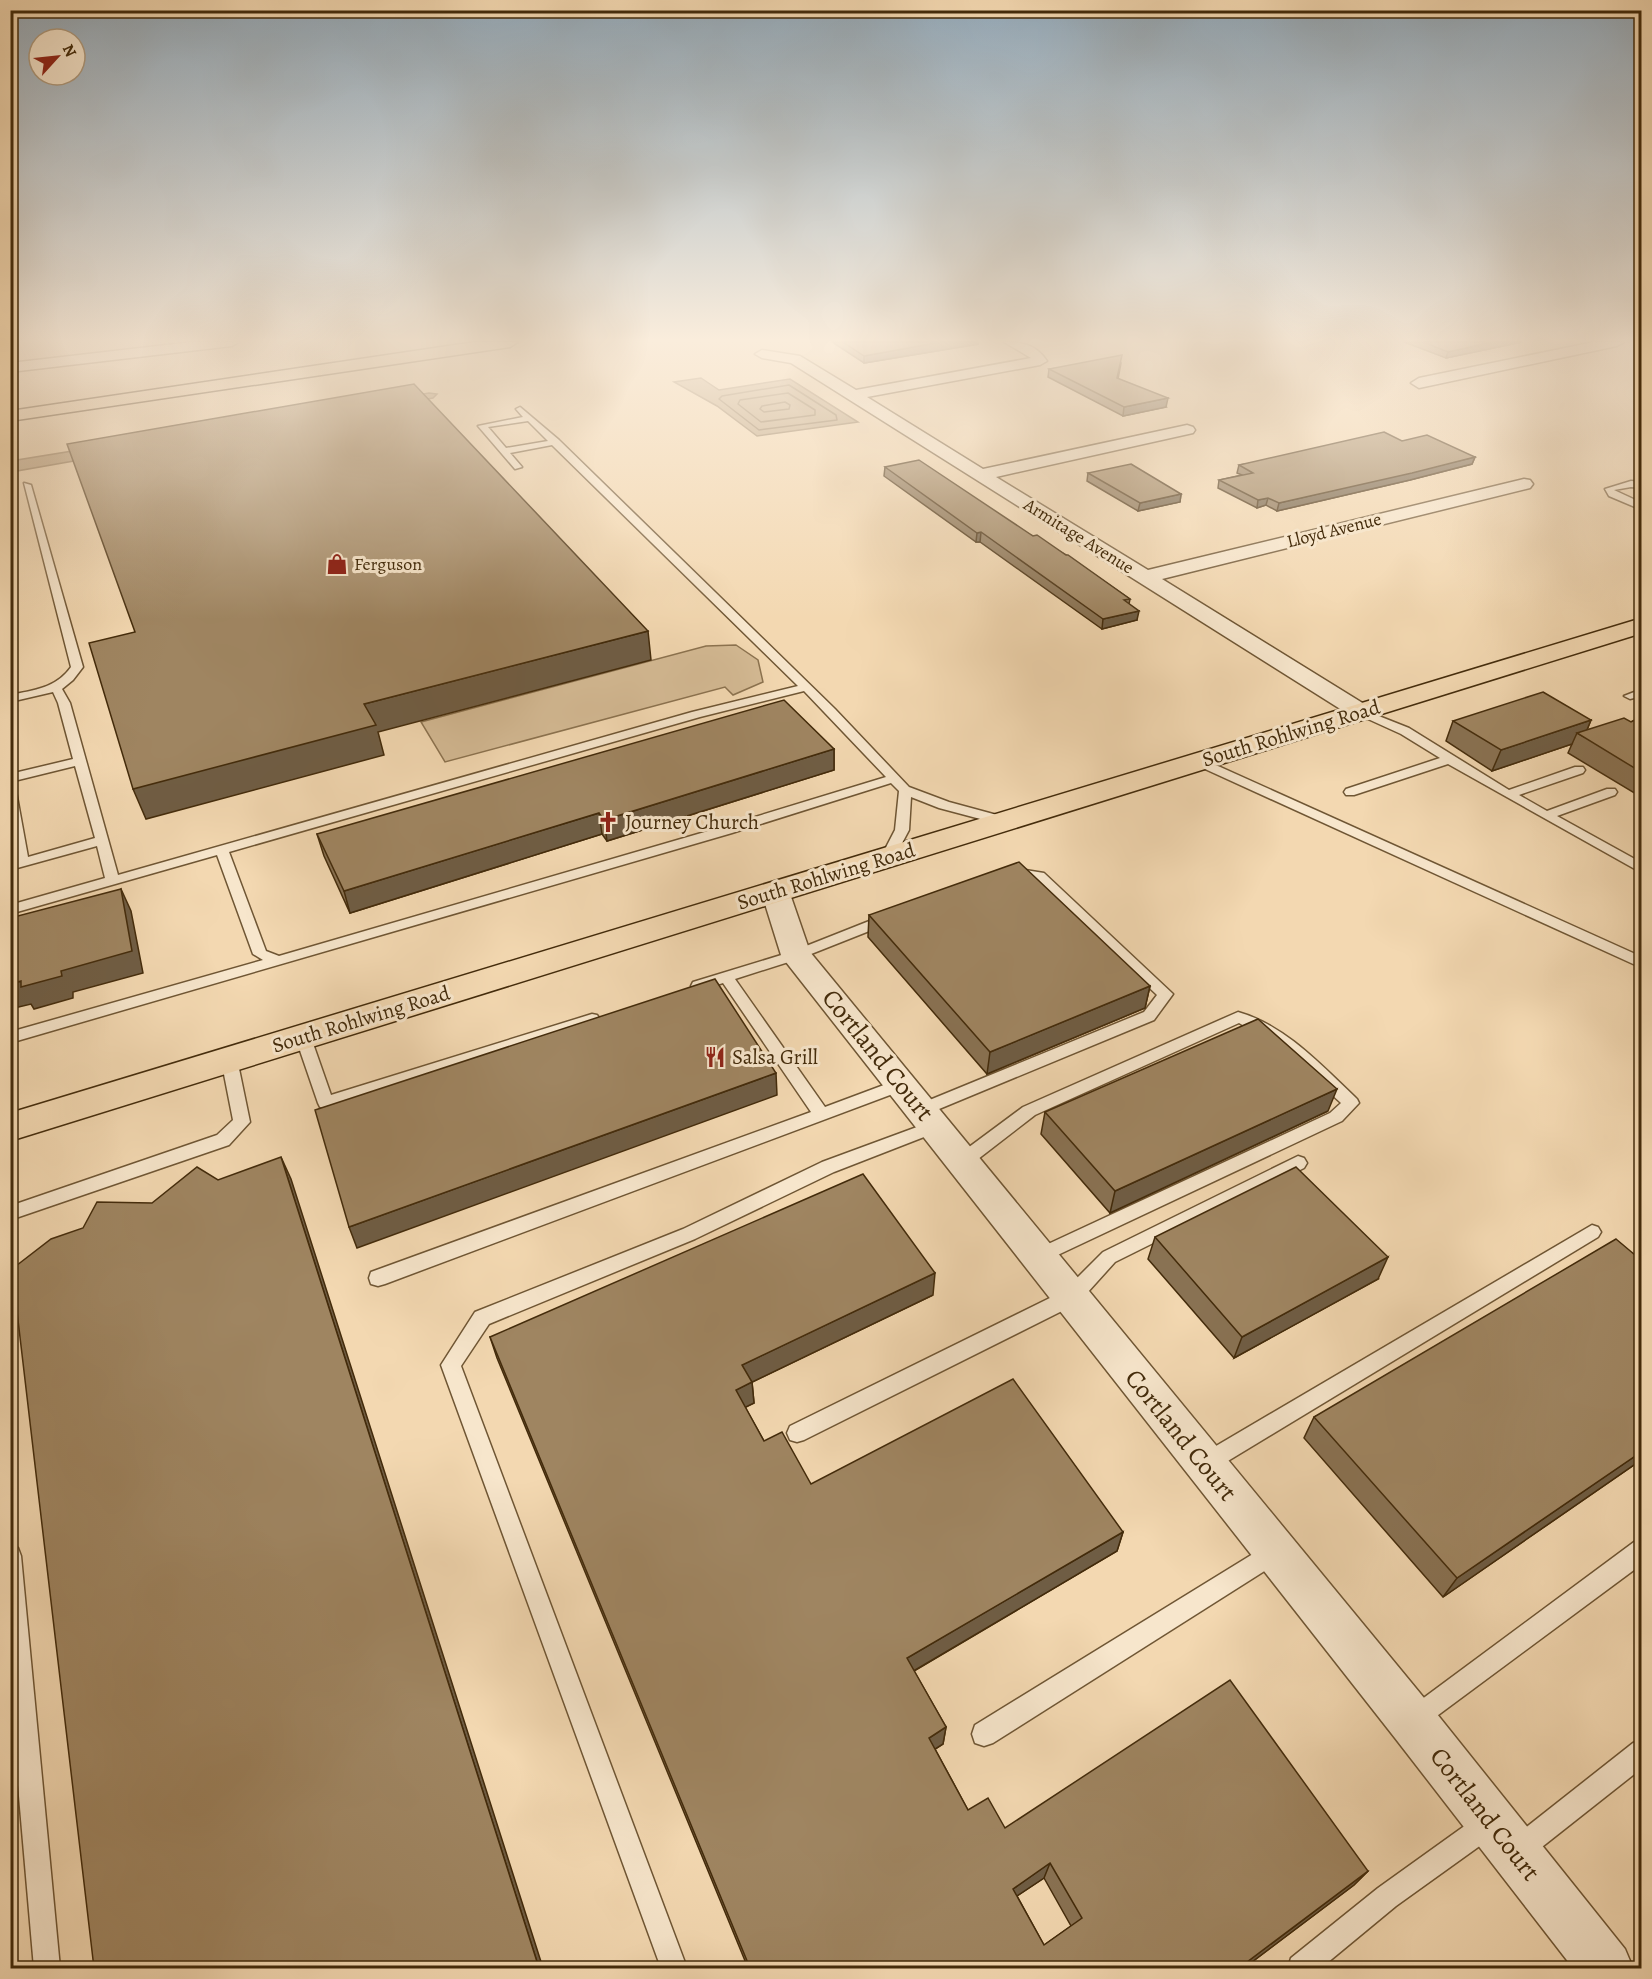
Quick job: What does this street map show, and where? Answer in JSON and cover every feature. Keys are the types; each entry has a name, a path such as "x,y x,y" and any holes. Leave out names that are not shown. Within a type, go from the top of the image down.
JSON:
{"main road":[{"name":"South Rohlwing Road","path":"10,1127 1641,625"}],"street":[{"name":"Armitage Avenue","path":"916,434 1360,712"},
{"path":"980,475 1167,434"},
{"name":"Lloyd Avenue","path":"1145,577 1524,484"},
{"name":"Cortland Court","path":"775,891 796,955 1412,1721 1606,1968"}],"lane":[{"path":"489,434 518,466"},
{"path":"548,434 831,711 905,790 944,805 1004,821"},
{"path":"504,451 556,442"},
{"path":"10,699 56,688 69,678 77,667 27,484"},
{"path":"1641,485 1631,484 1609,489 1612,494 1641,507"},
{"path":"10,910 696,714 806,687"},
{"path":"56,688 64,703 113,881"},
{"path":"1360,712 1405,731 1509,794 1641,869"},
{"path":"1350,792 1450,759"},
{"path":"10,778 80,761"},
{"path":"1198,761 1641,963"},
{"path":"1509,794 1579,770"},
{"path":"10,1038 727,830 894,778"},
{"path":"888,856 902,830 905,790"},
{"path":"10,791 16,864 102,840"},
{"path":"1547,816 1611,792"},
{"path":"222,850 260,954 278,961"},
{"path":"674,1968 451,1365 482,1318 689,1234 828,1167 919,1107 1149,1016 1165,994 1039,876 1019,873 998,880"},
{"path":"680,991 796,955 902,913"},
{"path":"726,977 822,1115"},
{"path":"303,1036 326,1103 612,1013"},
{"path":"963,1161 1029,1111 1238,1017 1251,1020 1293,1051 1351,1103 1336,1117 1039,1256"},
{"path":"10,1213 223,1140 242,1122 229,1059"},
{"path":"378,1278 822,1115 919,1107"},
{"path":"797,1433 1071,1297 1109,1257 1298,1163"},
{"path":"1204,1464 1592,1232"},
{"path":"1412,1721 1641,1550"},
{"path":"984,1734 1274,1552"},
{"path":"10,1556 47,1968"},
{"path":"1301,1968 1387,1897 1502,1838 1641,1752"}],"shaded area":[{"path":"736,645 758,660 763,682 733,695 725,687 445,762 421,722 706,646"}],"water":[{"path":"175,434 226,434 11,472 11,461"}],"building":[{"name":"Ferguson","path":"123,434 462,434 648,631 364,704 376,725 133,789 89,643 135,632 67,444"},
{"path":"1374,434 1389,434 1402,441 1427,435 1475,457 1279,503 1268,498 1258,500 1219,480 1253,473 1239,465"},
{"path":"919,460 1033,536 1037,535 1068,555 1130,599 1124,600 1139,611 1103,619 885,467"},
{"path":"1131,464 1181,494 1140,503 1088,473"},
{"path":"1543,692 1591,720 1501,750 1453,721"},
{"path":"784,700 834,749 604,820 599,813 344,891 317,834"},
{"path":"1641,717 1641,772 1577,733 1624,718 1631,722"},
{"path":"1019,862 1150,986 990,1052 869,915"},
{"path":"121,889 132,951 61,971 62,976 21,987 21,981 10,984 10,918"},
{"path":"715,979 776,1073 349,1227 315,1110"},
{"path":"1258,1019 1337,1089 1115,1191 1045,1112"},
{"path":"281,1157 539,1968 94,1968 12,1269 51,1239 83,1228 97,1202 152,1203 197,1167 218,1180"},
{"path":"1296,1167 1388,1257 1242,1337 1155,1237"},
{"path":"863,1174 935,1273 742,1365 752,1382 736,1390 764,1441 782,1432 811,1484 1013,1379 1123,1532 907,1658 946,1727 929,1738 968,1810 988,1798 1005,1828 1230,1680 1368,1871 1239,1968 750,1968 490,1337","holes":["1050,1863 1082,1918 1044,1945 1013,1889"]},
{"path":"1616,1239 1641,1260 1641,1452 1457,1578 1314,1417"}],"place":[{"name":"Ferguson","path":"337,564"},
{"name":"Journey Church","path":"608,822"},
{"name":"Salsa Grill","path":"715,1057"}]}
